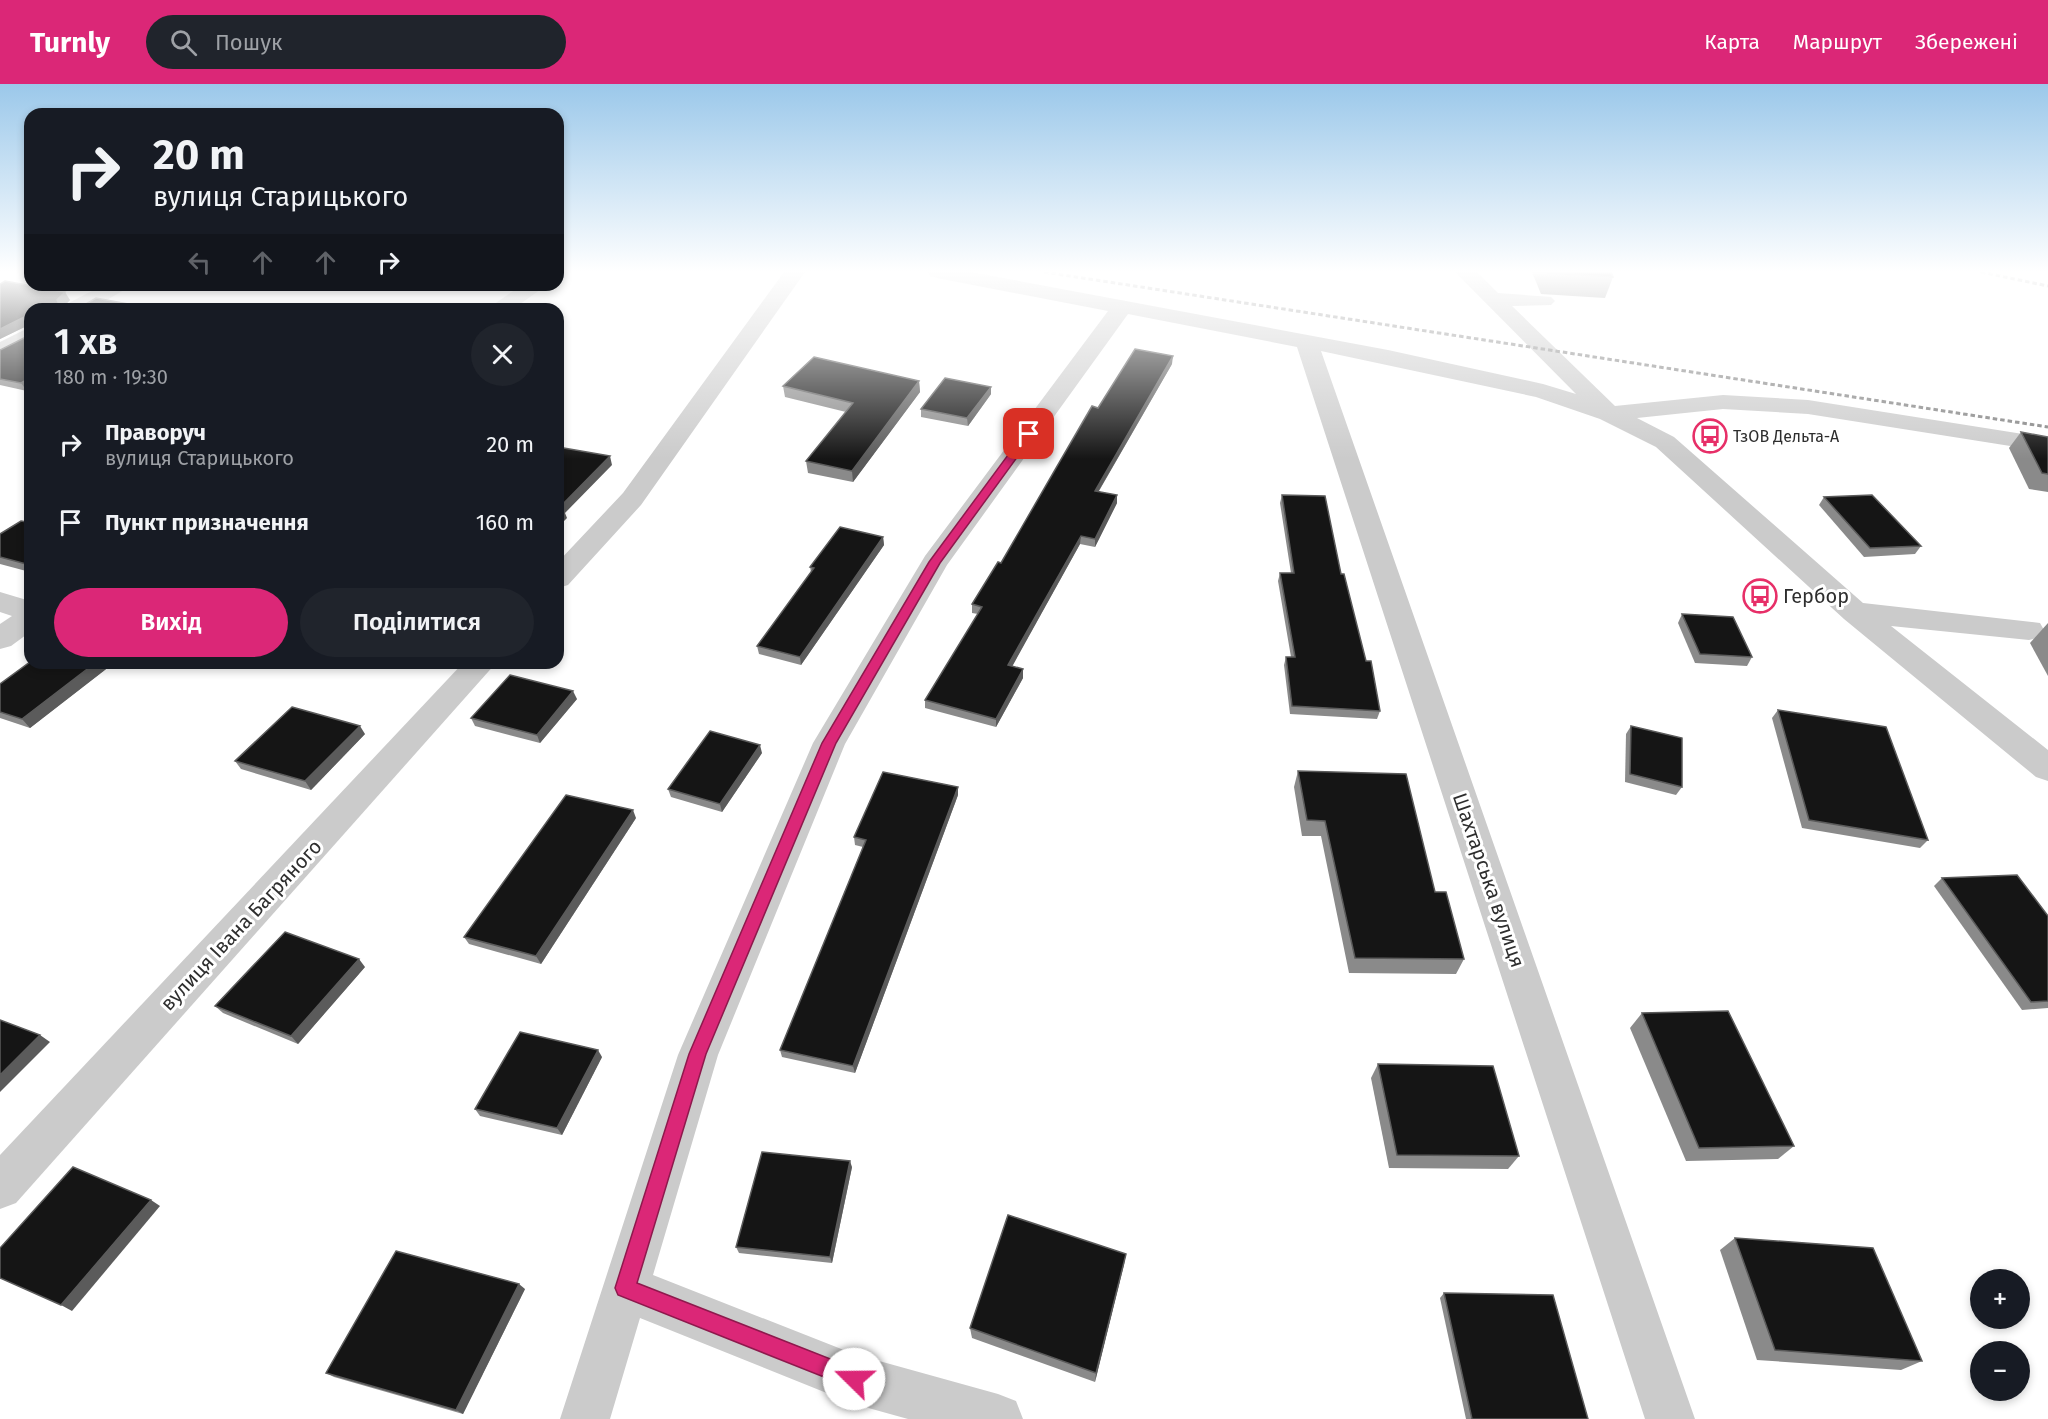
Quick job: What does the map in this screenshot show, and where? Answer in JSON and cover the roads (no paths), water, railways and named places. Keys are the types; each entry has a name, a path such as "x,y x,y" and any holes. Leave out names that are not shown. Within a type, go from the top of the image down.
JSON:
{"street":[{"path":"564,573 632,499 750,334"},
{"path":"585,1419 698,1054 829,743 935,562 1102,334"},
{"path":"1266,334 1543,391 1609,414 1665,442 1854,612 2048,768"},
{"path":"1529,334 1609,414"},
{"path":"0,351 24,337"},
{"name":"Шахтарська вулиця","path":"1307,342 1670,1419"},
{"path":"1609,414 1723,402 1808,407 2048,445"},
{"path":"0,602 24,609"},
{"path":"1854,612 2029,630"},
{"path":"0,639 24,621"},
{"name":"вулиця Івана Багряного","path":"0,1187 475,669"},
{"path":"625,1288 854,1379 998,1419"}],"railway":[{"path":"1448,334 2048,427"}],"place":[{"name":"ТзОВ Дельта-А","path":"1710,436"},
{"name":"Гербор","path":"1760,596"}]}
